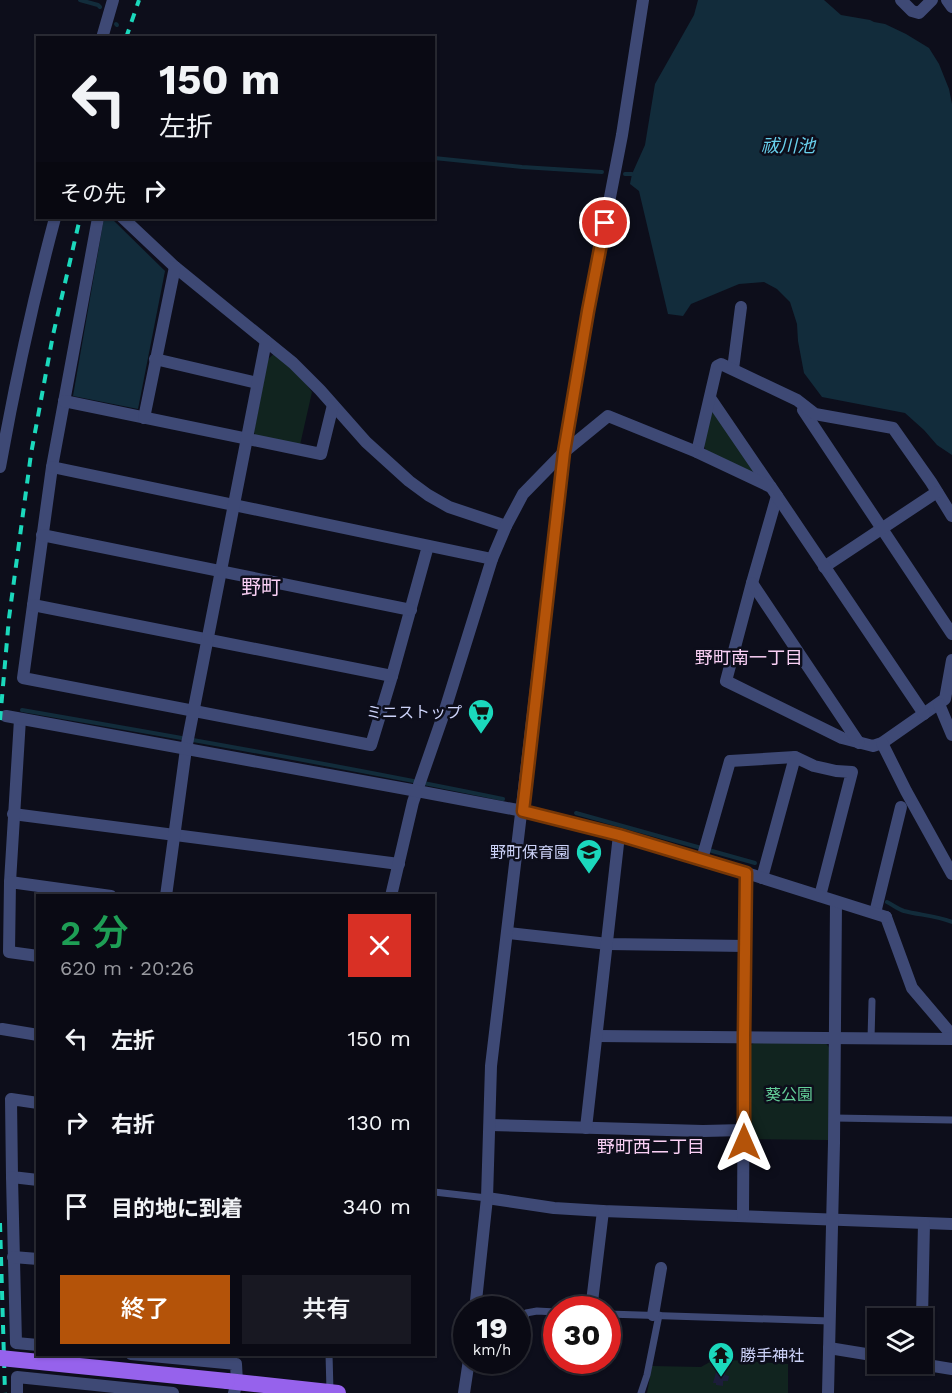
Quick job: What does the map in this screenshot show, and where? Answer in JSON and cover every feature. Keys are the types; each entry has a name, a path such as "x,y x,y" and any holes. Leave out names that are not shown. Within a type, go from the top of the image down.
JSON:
{"main road":[{"path":"0,1358 233,1386 338,1393"}],"street":[{"path":"103,36 113,0"},
{"path":"476,1296 487,1198 491,1066 564,452 622,135 643,0"},
{"path":"901,0 912,11 919,13 932,0"},
{"path":"947,0 952,6"},
{"path":"0,467 30,315 55,219"},
{"path":"98,219 52,467 23,678 371,745 428,546"},
{"path":"124,219 175,267 293,363 366,442 410,481 449,507 506,526"},
{"path":"144,418 175,267"},
{"path":"733,369 741,307"},
{"path":"166,894 188,743 266,341"},
{"path":"155,359 257,383"},
{"path":"698,452 717,366 721,364 797,400 815,414 893,428 952,516"},
{"path":"710,398 924,714"},
{"path":"797,400 952,634"},
{"path":"64,401 321,454 333,405"},
{"path":"392,894 414,801 492,560 523,494 564,452 608,416 698,452 774,491"},
{"path":"52,467 492,560"},
{"path":"774,491 726,681 842,738 873,746 882,743 945,699 952,660"},
{"path":"824,567 937,492"},
{"path":"42,535 411,610"},
{"path":"752,583 859,742"},
{"path":"33,605 392,676"},
{"path":"939,704 952,735"},
{"path":"6,716 188,743 420,785 702,858 880,915"},
{"path":"20,719 13,814 9,952 36,956"},
{"path":"882,743 952,874"},
{"path":"762,878 795,757"},
{"path":"702,858 730,761 795,757 814,766 852,772 820,896"},
{"path":"901,807 880,915 912,988 952,1037"},
{"path":"13,814 399,864"},
{"path":"586,1128 619,835"},
{"path":"743,1216 746,873"},
{"path":"10,882 97,894"},
{"path":"828,1393 836,902"},
{"path":"508,933 608,944 746,946"},
{"path":"2,1029 36,1035"},
{"path":"597,1036 834,1039 952,1037"},
{"path":"17,1393 11,1100 36,1103"},
{"path":"490,1125 703,1131 744,1130"},
{"path":"12,1177 36,1180"},
{"path":"487,1198 554,1208 603,1211 952,1224"},
{"path":"593,1296 603,1211"},
{"path":"922,1308 924,1223"},
{"path":"14,1257 36,1259"},
{"path":"656,1315 661,1268"},
{"path":"16,1343 36,1345"},
{"path":"829,1348 867,1354"},
{"path":"162,1356 236,1364 233,1386"},
{"path":"933,1366 952,1369"},
{"path":"464,1393 467,1374"},
{"path":"17,1377 173,1393"}],"lane":[{"path":"871,1039 872,1001"},
{"path":"834,1118 952,1120"},
{"path":"435,1192 487,1198"},
{"path":"621,1314 830,1321"},
{"path":"641,1393 647,1375 656,1315"},
{"path":"329,1356 330,1393"}],"green space":[{"path":"275,353 294,368 312,392 300,445 256,437 254,432 268,359"},
{"path":"711,411 715,411 758,476 707,452 704,446"},
{"name":"葵公園","path":"755,1042 826,1043 830,1049 829,1140 749,1139 749,1047"},
{"path":"715,1359 788,1364 788,1393 647,1393 652,1366 701,1367"}],"water":[{"name":"祓川池","path":"698,0 824,0 841,15 885,24 906,34 929,48 939,64 952,104 952,455 937,445 905,413 822,397 804,373 797,324 790,302 777,289 764,282 739,284 691,304 683,316 668,314 639,191 630,184 645,145 655,84 694,15"},
{"path":"104,219 112,219 165,271 138,409 73,396"}],"building":[{"name":"勝手神社","path":"717,1369 726,1371 725,1375 729,1376 728,1381 723,1381 723,1386 713,1383"}],"waterway":[{"path":"80,0 100,7"},
{"path":"435,158 602,172"},
{"path":"625,174 632,174"},
{"path":"22,710 503,799"},
{"path":"576,813 755,863"},
{"path":"887,902 904,911 952,922"}],"railway":[{"path":"127,36 139,0"},
{"path":"0,720 9,618 31,454 53,335 80,219"},
{"path":"0,1223 5,1393"}],"place":[{"name":"ミニストップ","path":"481,735"},
{"name":"野町保育園","path":"589,875"},
{"name":"勝手神社","path":"721,1378"}],"district":[{"name":"野町","path":"261,587"},
{"name":"野町南一丁目","path":"749,657"},
{"name":"野町西二丁目","path":"651,1146"}],"route":[{"path":"605,223 564,452 523,811 619,835 746,873 744,1142"}]}
